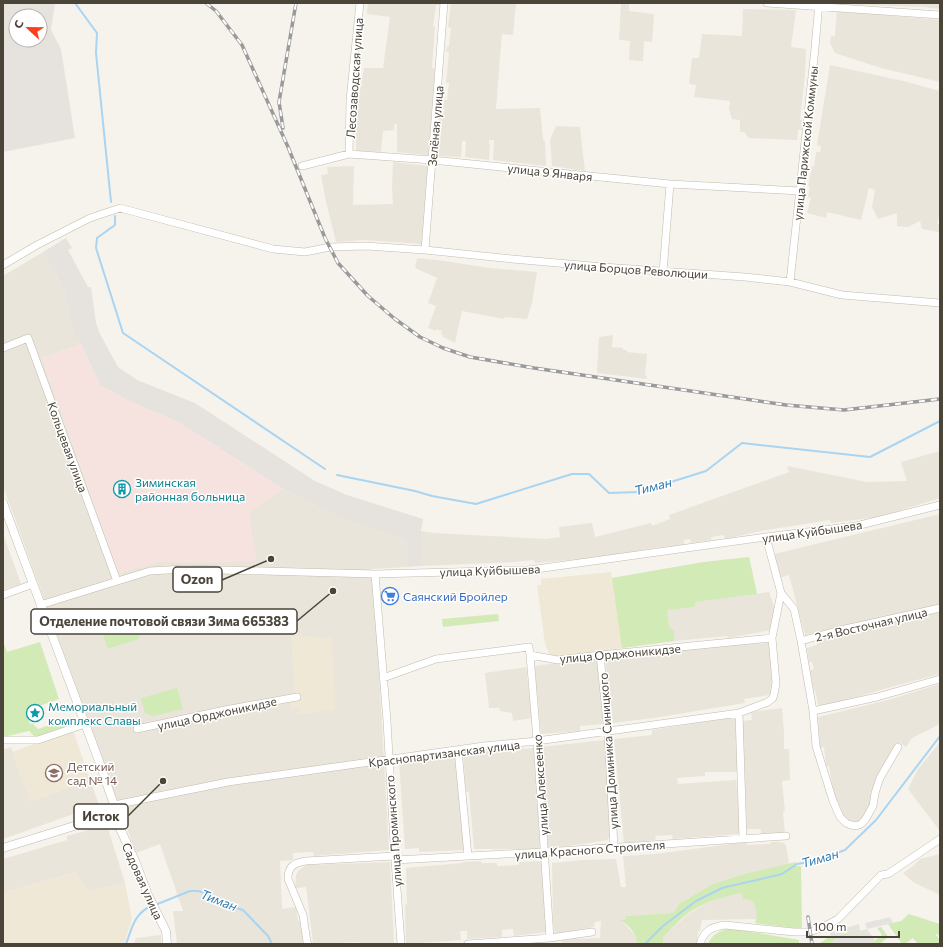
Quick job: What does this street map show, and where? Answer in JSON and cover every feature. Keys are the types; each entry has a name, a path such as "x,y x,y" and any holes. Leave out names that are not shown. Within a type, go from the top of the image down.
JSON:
{"street":[{"name":"Лесозаводская улица","path":"349,154 350,100 360,3"},
{"name":"Зелёная улица","path":"425,250 444,3"},
{"path":"767,3 819,4 940,15"},
{"name":"улица Парижской Коммуны","path":"790,282 819,4"},
{"name":"улица 9 Января","path":"302,166 349,154 432,160 670,184 800,191"},
{"path":"663,272 670,184"},
{"name":"улица Борцов Революции","path":"3,265 37,245 90,218 120,208 273,249 305,252 330,247 366,246 425,250 519,260 745,277 790,282 842,294 940,304"},
{"name":"Кольцевая улица","path":"3,348 28,338 117,581"},
{"name":"Садовая улица","path":"3,503 85,724 113,808 148,895 166,931 167,944"},
{"name":"улица Куйбышева","path":"40,605 150,571 184,569 375,574 529,570 856,526 929,509 940,505"},
{"path":"766,537 781,593 794,609 813,711 816,746 833,801 840,817 846,823 856,826 865,820 873,806 875,793 880,778 898,747"},
{"name":"улица Проминского","path":"375,574 401,944"},
{"path":"3,595 32,584"},
{"path":"772,638 781,593"},
{"name":"2-я Восточная улица","path":"801,641 836,631 940,608"},
{"name":"улица Орджоникидзе","path":"383,678 436,659 529,647 530,655 558,660 600,654 772,638"},
{"name":"Краснопартизанская улица","path":"3,848 100,818 107,815 113,808 228,782 484,746 608,732 739,713 763,704 773,698 776,683 772,638"},
{"name":"улица Доминика Синицкого","path":"600,654 608,732 614,848"},
{"name":"улица Алексеенко","path":"530,655 550,938"},
{"path":"813,711 877,697 940,679"},
{"name":"улица Орджоникидзе","path":"138,729 225,710 297,697"},
{"path":"739,713 743,839"},
{"path":"3,740 38,740 85,724"},
{"path":"458,750 468,856"},
{"name":"улица Красного Строителя","path":"308,944 303,915 288,879 290,867 297,863 306,861 544,852 786,836"},
{"path":"700,944 706,932 714,927 725,925 794,932 804,932 821,928 838,919 881,875 888,874 940,839"},
{"path":"468,944 550,938 592,932"}],"shaded area":[{"path":"3,3 55,3 51,30 61,49 75,138 3,152"},
{"path":"368,3 441,3 440,5 436,5 433,27 435,27 432,67 435,70 428,155 397,152 397,124 394,124 394,130 383,131 381,152 356,151 356,113 364,68 383,68 390,17 367,14"},
{"path":"451,3 516,3 513,35 502,34 496,109 540,108 543,139 545,142 546,166 493,160 494,140 489,140 489,160 465,157 466,141 462,141 461,157 437,156 441,112 444,113 445,110 443,109 444,100 447,100 449,83 446,83 449,52 446,52 447,47 449,46 451,28 448,27"},
{"path":"621,3 629,3 629,11 654,14 652,42 644,41 643,61 629,60 630,41 619,40"},
{"path":"835,3 940,3 940,9 924,7"},
{"path":"743,9 796,10 791,47 806,49 800,120 802,120 802,130 798,130 797,140 749,138 744,132 740,132 740,120 732,119 729,108 730,101 694,97 696,85 689,84 692,58 699,58 702,34 742,36"},
{"path":"837,9 940,20 940,82 881,68 835,53 830,43 831,36 835,36"},
{"path":"830,65 903,81 940,91 940,212 937,223 940,225 939,232 922,229 920,221 908,227 897,226 897,213 878,219 872,207 875,190 869,188 861,220 827,212 826,218 807,213 811,198 808,197 810,187 808,187 812,166 814,166 816,152 820,152 821,146 817,145"},
{"path":"556,126 580,127 585,171 552,166 550,140"},
{"path":"393,162 428,166 422,244 364,240 336,242 321,175 328,174 327,167 354,166 353,205 393,204"},
{"path":"66,238 72,248 68,250 88,287 91,287 96,323 100,334 118,367 137,380 195,403 315,481 347,495 423,519 421,531 421,566 407,567 406,539 340,518 283,489 180,423 127,400 100,385 79,338 75,339 64,289 43,252"},
{"path":"43,252 64,289 75,338 79,338 81,344 42,358 119,573 156,562 255,561 249,512 283,489 340,518 406,539 407,567 371,569 374,583 389,850 314,856 313,852 293,853 293,860 280,861 282,909 296,907 304,944 177,944 173,911 183,911 160,844 136,853 3,486 3,276"},
{"path":"417,258 489,268 537,272 532,303 527,319 505,317 504,319 462,311 455,343 443,337 441,333 442,331 437,329 436,331 428,328 436,306 428,303 437,278 415,268"},
{"path":"613,335 612,347 623,348 623,350 627,350 627,352 647,354 645,375 647,376 647,379 597,373 599,337"},
{"path":"81,344 100,385 127,400 180,423 283,489 249,512 256,561 157,562 119,573 42,358"},
{"path":"940,451 940,498 879,517 831,523 830,520 761,531 725,539 724,535 711,537 711,540 691,543 690,539 684,540 684,545 653,548 595,558 535,563 534,560 421,566 421,531 546,539 560,537 559,527 592,523 595,537 651,523 652,526 670,519 669,515 789,472 787,466 867,482 907,481 901,462"},
{"path":"940,514 940,605 805,635 789,575 779,578 774,554"},
{"path":"3,534 21,584 3,590"},
{"path":"749,557 757,594 695,602 695,607 667,610 669,627 674,631 674,641 557,657 549,653 545,644 537,585 541,585 541,579 611,572 612,578 704,562"},
{"path":"769,592 775,611 772,630 728,638 727,636 674,641 674,631 669,627 666,610 694,607 694,602"},
{"path":"940,612 940,674 823,707 818,704 810,670 814,669 812,662 809,662 807,648 817,645 817,641 876,625"},
{"path":"291,635 332,638 335,710 299,714 298,708 290,708 290,701 295,701"},
{"path":"768,643 770,646 774,689 770,695 744,699 745,703 613,723 605,658 699,647"},
{"path":"598,657 603,724 580,726 580,731 541,734 535,666"},
{"path":"526,667 532,718 513,721 512,713 500,711 499,708 489,708 485,673"},
{"path":"940,684 940,724 912,738 906,747 900,742 869,810 862,821 848,821 841,813 834,795 829,766 826,766 824,747 820,748 818,717 888,700"},
{"path":"782,708 784,749 789,749 790,780 782,781 785,810 783,813 785,834 761,834 761,829 747,829 742,721 752,720 751,712"},
{"path":"735,717 738,772 705,772 705,776 677,778 678,784 736,780 739,801 740,834 673,839 672,835 655,836 656,840 624,843 614,739 652,735 652,730"},
{"name":"Детский сад № 14","path":"73,730 90,780 30,801 12,752"},
{"path":"605,740 610,836 607,840 548,848 540,747"},
{"path":"940,742 940,831 908,789 918,769"},
{"path":"11,747 30,801 90,780 99,805 3,839 3,750"},
{"path":"534,748 540,849 474,849 469,792 466,792 463,753"},
{"path":"457,754 466,850 419,852 419,848 405,849 399,761"},
{"path":"107,825 125,883 88,892 75,872 3,893 3,859 67,840 67,836"},
{"path":"746,842 747,845 770,844 771,842 784,843 786,846 789,864 747,873 733,878 679,903 677,908 672,913 626,916 626,919 621,920 634,934 638,941 636,944 562,944 562,940 600,938 601,921 595,922 594,927 555,934 553,920 552,863 616,859 621,887 626,887 623,856 655,854"},
{"path":"940,854 940,895 913,882 903,873 920,859"},
{"path":"481,861 481,863 497,863 497,866 519,865 519,862 543,861 547,932 514,936 513,929 502,930 502,937 467,939 467,931 460,931 461,940 406,944 406,868"},
{"path":"390,862 394,943 360,944 360,942 313,944 306,887 295,888 296,875 298,871 306,865"},
{"path":"75,872 88,892 125,883 132,919 124,944 3,944 3,893"},
{"path":"742,893 754,904 757,912 757,919 702,920 700,930 698,932 697,944 663,944 663,937 687,915 701,906 721,897"},
{"path":"890,917 893,923 867,929 865,923"},
{"path":"859,924 860,930 831,938 830,933"},
{"path":"867,929 875,940 870,944 830,944 837,938"},
{"path":"161,935 161,944 134,944 136,938"}],"green space":[{"path":"749,557 757,594 695,602 695,607 667,610 669,627 674,631 674,641 622,648 612,578 704,562"},
{"path":"498,614 499,621 443,627 442,619"},
{"path":"133,623 138,630 139,639 110,648 107,647 103,634 104,631"},
{"path":"3,641 7,652 40,642 59,699 28,710 29,715 27,716 30,724 32,723 38,729 65,720 68,726 35,737 29,731 3,737"},
{"path":"177,688 183,709 153,716 145,713 141,698"},
{"path":"796,862 796,866 801,866 802,929 755,923 757,914 755,905 751,900 743,899 742,893 712,901 692,910 663,937 663,944 636,944 637,940 634,933 620,920 626,919 626,916 672,913 679,903 711,885 747,873"},
{"path":"909,914 940,924 940,935 935,934 940,940 940,944 918,944 913,938 905,944 902,944 888,924 901,921"},
{"path":"881,927 887,935 887,938 880,944 870,944 882,935 877,928"},
{"path":"728,929 799,940 799,944 708,944 711,938 716,934"},
{"path":"861,931 837,938 830,944 819,944 827,938"}],"waterway":[{"path":"75,3 97,33 96,53 111,202"},
{"path":"115,216 115,225 97,238 96,248 123,333 325,469"},
{"name":"Тиман","path":"337,475 476,504 572,474 589,474 609,493 639,492 706,471 742,443 870,457 940,421"},
{"name":"Тиман","path":"645,944 663,926 696,901 722,888 782,874 797,864 814,861 845,850 876,820 940,736"},
{"name":"Тиман","path":"155,905 190,891 205,893 220,903 243,910 268,936 272,944"},
{"name":"Тиман","path":"126,944 137,917 145,909 151,906"}],"railway":[{"path":"206,3 216,11 242,45 288,147 325,238 338,263 368,296 395,319 420,337 443,348 470,357 534,368 786,405 844,410 940,399"},
{"path":"283,128 279,102 296,3"},
{"path":"808,917 812,944"}],"place":[{"name":"Зиминская районная больница","path":"122,489"},
{"name":"Ozon","path":"271,559"},
{"name":"Отделение почтовой связи Зима 665383","path":"333,591"},
{"name":"Саянский Бройлер","path":"390,596"},
{"name":"Мемориальный комплекс Славы","path":"35,713"},
{"name":"Детский сад № 14","path":"54,773"},
{"name":"Исток","path":"163,781"}]}
